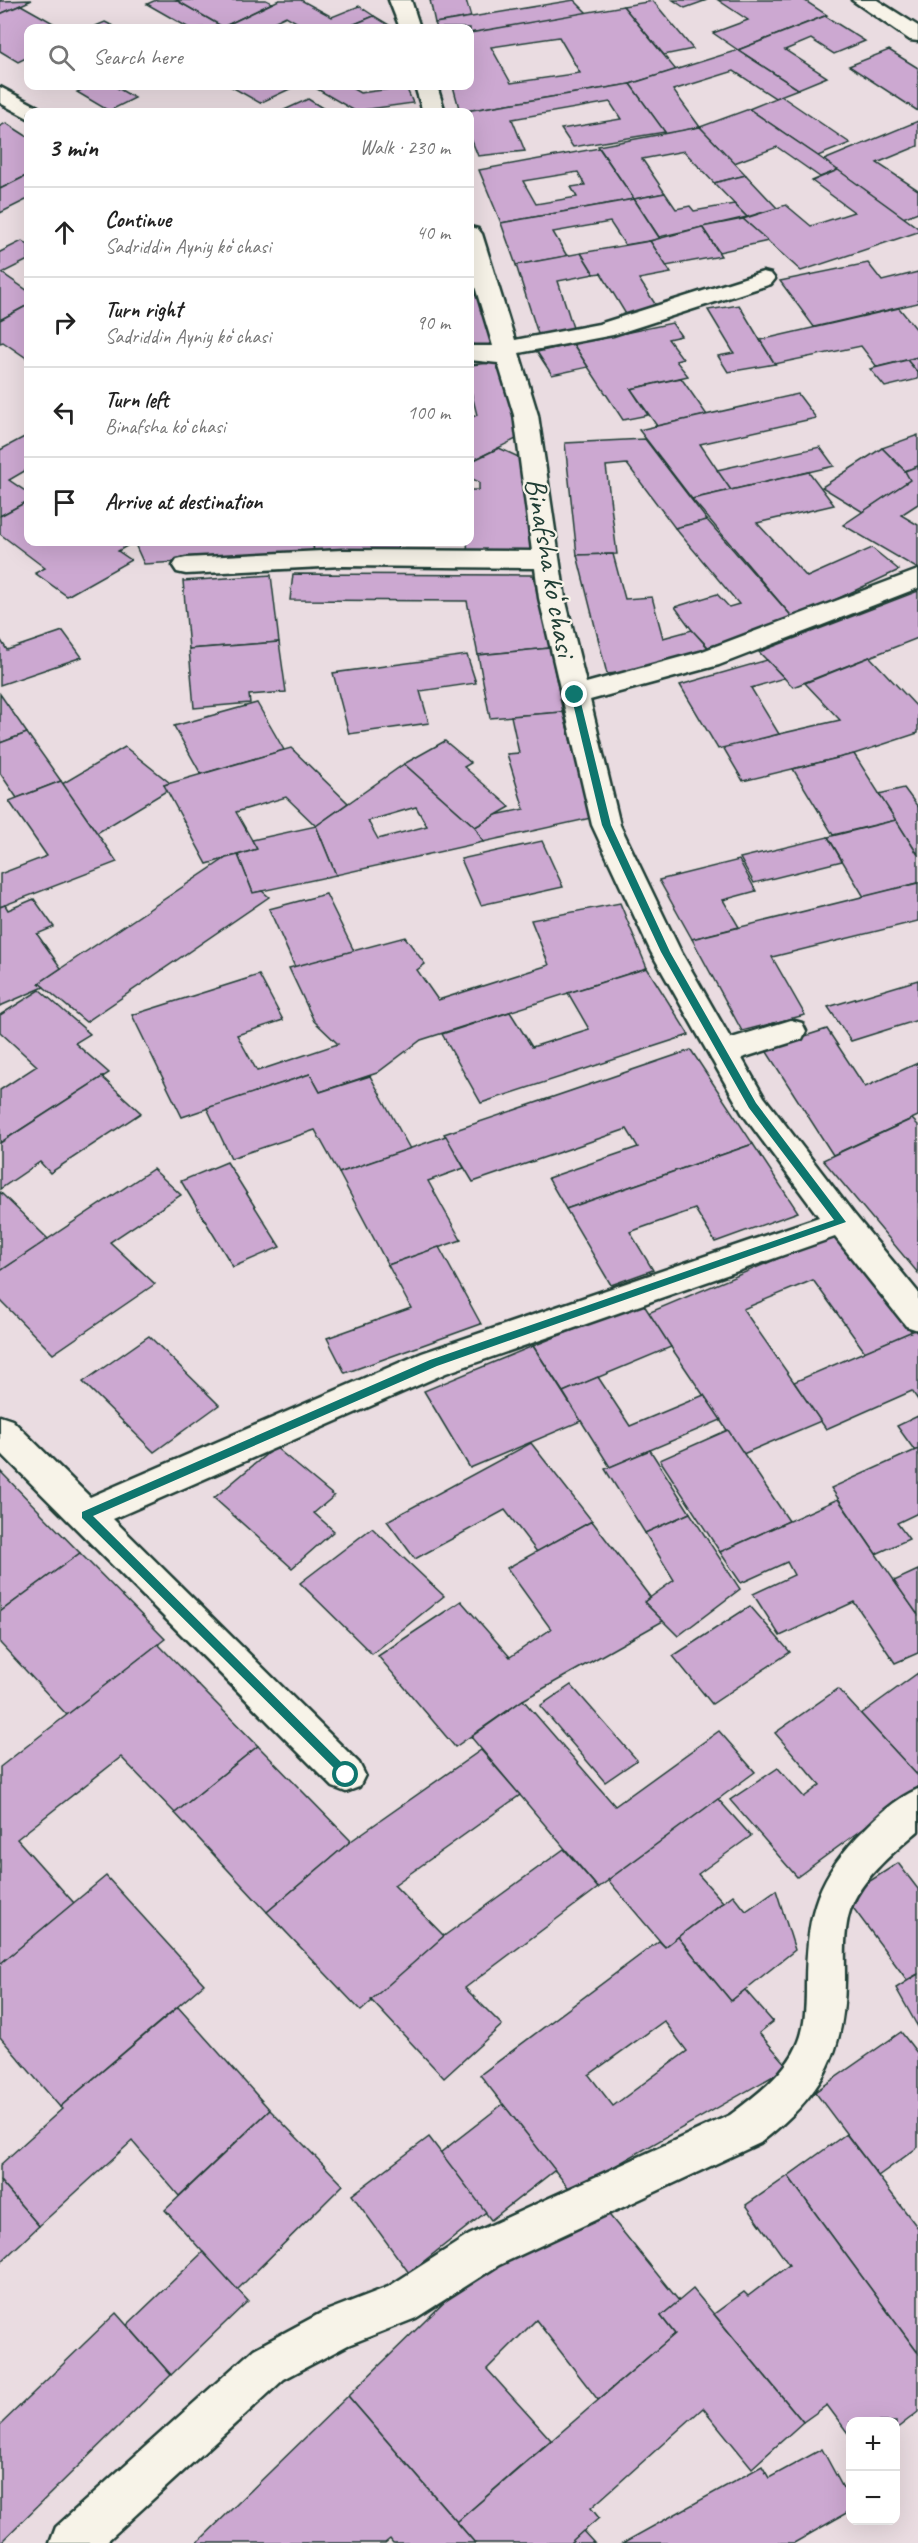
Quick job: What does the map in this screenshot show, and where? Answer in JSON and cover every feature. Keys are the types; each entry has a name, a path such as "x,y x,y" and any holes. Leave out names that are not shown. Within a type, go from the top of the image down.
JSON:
{"street":[{"path":"400,0 409,24"},
{"path":"863,0 918,34"},
{"path":"427,90 433,108"},
{"path":"0,94 24,108"},
{"name":"Binafsha koʻchasi","path":"474,248 504,352 526,416 552,598 606,825 666,952 753,1105 841,1222 918,1316"},
{"path":"474,353 504,352 604,330 764,279"},
{"path":"186,566 342,558 547,560"},
{"path":"575,695 709,659 918,578"},
{"path":"723,1052 791,1031"},
{"path":"85,1515 434,1363 841,1222"},
{"path":"0,1430 346,1775"},
{"path":"72,2543 269,2364 336,2328 402,2303 484,2250 745,2129 773,2108 796,2084 813,2060 823,2030 827,1926 837,1895 892,1828 918,1807"}],"building":[{"path":"0,0 2,1 32,0 0,14"},
{"path":"156,0 176,0 218,24 182,24 147,4"},
{"path":"176,0 266,0 272,3 229,24 218,24"},
{"path":"279,0 301,0 332,17 359,6 374,16 355,24 300,24 286,16 269,24 229,24"},
{"path":"430,0 466,0 471,17 435,23"},
{"path":"574,0 588,14 474,32 474,24 435,23"},
{"path":"673,0 707,0 685,8"},
{"path":"718,0 804,0 827,15 738,50 713,33 748,20"},
{"path":"653,1 693,49 664,55 623,6"},
{"path":"21,5 55,24 24,24 24,59 18,62 0,51 0,14"},
{"path":"623,6 676,70 630,84 474,110 459,108 454,90 474,90 474,32","holes":["559,37 580,73 511,83 491,47"]},
{"path":"374,16 387,24 355,24"},
{"path":"825,16 865,41 834,54 811,39 785,50 827,77 798,89 738,50"},
{"path":"738,50 798,89 775,98 734,71 673,90 700,127 666,134 630,84"},
{"path":"889,50 918,68 918,111 849,66"},
{"path":"630,84 665,132 573,147 561,129 621,119 610,102 512,119 525,151 478,156 474,146 474,110"},
{"path":"81,90 121,90 135,98 115,108 104,108 77,92"},
{"path":"237,90 288,90 260,103"},
{"path":"319,90 355,90 360,93 407,90 413,103 377,108 350,108"},
{"path":"781,96 850,143 818,156 749,109"},
{"path":"308,99 323,108 289,108"},
{"path":"749,109 838,170 820,177 777,147 734,163 700,127"},
{"path":"918,121 918,146 877,163 918,190 918,212 903,218 824,160"},
{"path":"6,123 24,134 24,177 0,189 0,126"},
{"path":"700,127 746,175 714,183 684,151 642,159 665,193 634,199 598,146"},
{"path":"599,148 634,199 501,223 479,170","holes":["578,172 585,185 571,187 577,197 536,204 523,181"]},
{"path":"838,170 918,228 918,232 801,271 743,219 786,205 811,226 854,212 812,181"},
{"path":"746,175 777,208 747,217 714,183"},
{"path":"24,177 24,201 0,213 0,189"},
{"path":"665,193 676,209 690,206 694,211 734,204 747,217 659,237 634,199"},
{"path":"634,199 660,239 625,245 610,222 553,232 567,256 516,265 501,223"},
{"path":"743,219 768,241 719,252 702,227"},
{"path":"702,227 721,256 666,266 650,241"},
{"path":"22,241 24,242 24,262 2,273 24,288 24,307 0,320 0,252"},
{"path":"650,241 671,273 639,279 659,310 627,316 601,273 594,274 581,253"},
{"path":"581,253 594,274 558,281 575,334 539,337 516,265"},
{"path":"868,263 882,281 918,272 918,303 814,327 780,281"},
{"path":"474,277 480,294 474,295"},
{"path":"480,294 499,348 474,345 474,295"},
{"path":"739,305 775,364 728,372 718,356 734,353 708,310"},
{"path":"24,307 24,356 3,342 0,343 0,320"},
{"path":"899,308 918,331 918,357 877,367 861,346 775,364 760,340"},
{"path":"672,323 681,336 668,339 683,359 676,361 688,376 631,389 648,415 623,420 573,344"},
{"path":"573,344 588,367 552,375 537,352"},
{"path":"918,357 918,373 907,360"},
{"path":"907,360 918,373 918,379 885,387 870,369"},
{"path":"501,362 522,436 474,460 474,416 477,415 474,403 474,365"},
{"path":"681,378 707,415 657,426 631,389"},
{"path":"798,394 816,418 700,444 731,490 692,499 639,430"},
{"path":"918,435 918,466 905,471 882,448"},
{"path":"24,437 24,471 9,480 24,490 24,503 0,516 0,450"},
{"path":"645,439 707,520 675,528 627,464 606,466 617,554 577,555 565,443"},
{"path":"820,447 834,466 731,490 717,470"},
{"path":"499,448 527,461 534,553 467,554 467,546 474,546 474,490 479,490 479,482 474,480 474,460"},
{"path":"882,448 905,471 910,480 863,512 822,487"},
{"path":"918,466 918,504 901,515 918,525 918,569 843,525 910,480 905,471"},
{"path":"809,472 834,505 757,523 807,577 872,548 899,570 794,619 692,499"},
{"path":"24,503 24,546 127,546 118,551 131,560 67,596 35,573 45,568 0,534 0,516"},
{"path":"707,520 794,619 708,647 692,630 675,607 717,594 729,607 739,604 675,528"},
{"path":"136,546 313,546 314,554 144,564"},
{"path":"313,546 398,546 399,549 314,554"},
{"path":"613,554 625,599 652,597 663,638 692,630 711,651 647,670 607,674 577,555"},
{"path":"293,574 533,575 550,648 478,655 467,601 290,600"},
{"path":"271,575 279,642 189,649 183,581"},
{"path":"918,591 918,638 793,687 759,652"},
{"path":"63,631 82,657 0,685 0,639 7,650"},
{"path":"279,642 286,692 249,695 250,703 194,708 189,649"},
{"path":"550,648 563,712 490,718 478,655"},
{"path":"467,655 476,683 420,691 429,723 349,734 333,673"},
{"path":"870,657 918,708 918,733 854,754 743,781 723,747 840,720 805,683"},
{"path":"767,660 784,678 751,688 779,734 718,749 680,685"},
{"path":"0,694 27,733 0,743"},
{"path":"257,703 284,750 201,774 174,726"},
{"path":"563,712 591,818 483,842 475,827 495,815 524,809 507,754 519,753 511,716"},
{"path":"27,733 61,781 17,798 0,773 0,743"},
{"path":"445,741 471,763 464,767 510,807 475,827 404,764"},
{"path":"125,747 170,783 164,785 168,790 97,833 62,784"},
{"path":"291,748 348,803 316,826 286,797 236,812 257,849 207,864 164,785"},
{"path":"854,754 896,820 833,835 793,769"},
{"path":"404,764 475,827 483,842 336,875 316,826","holes":["416,807 427,826 378,839 368,821"]},
{"path":"61,781 117,862 0,907 0,874 47,856 9,801"},
{"path":"904,788 918,807 918,855 879,794"},
{"path":"896,820 918,855 918,883 864,897 828,837"},
{"path":"316,826 336,875 253,893 238,855 257,849 252,840"},
{"path":"828,837 842,861 754,883 740,858"},
{"path":"542,841 563,887 481,905 461,859"},
{"path":"238,855 253,893 262,891 269,897 86,1022 39,983 226,858"},
{"path":"739,860 756,891 723,900 739,927 692,939 659,880"},
{"path":"918,883 918,921 772,957 805,1015 742,1031 692,939"},
{"path":"326,894 354,951 295,967 269,909"},
{"path":"34,899 54,927 37,934 61,968 39,983 44,987 0,1006 0,907 5,905 8,910"},
{"path":"620,903 647,968 421,1040 377,1073 320,1092 310,1074 182,1117 132,1015 259,975 283,1020 237,1035 257,1071 338,1044 314,1021 289,968 405,937 425,964 417,970 438,1000 549,965 531,920"},
{"path":"647,968 689,1035 481,1103 442,1034 510,1012 532,1047 589,1029 568,993"},
{"path":"918,980 918,1020 851,1041 828,1007"},
{"path":"40,990 90,1034 75,1043 109,1073 0,1143 0,1090 37,1066 0,1032 0,1015"},
{"path":"827,1029 865,1087 918,1063 918,1116 833,1155 765,1049"},
{"path":"691,1050 753,1144 566,1209 548,1178 638,1147 627,1129 473,1182 444,1134"},
{"path":"310,1074 320,1092 370,1076 410,1149 339,1173 315,1130 231,1158 207,1108"},
{"path":"102,1077 141,1113 50,1173 40,1162 0,1189 0,1143"},
{"path":"912,1119 918,1125 918,1273 823,1160"},
{"path":"446,1136 464,1168 428,1181 461,1240 388,1265 339,1173"},
{"path":"753,1144 798,1212 715,1242 695,1209 630,1232 653,1270 611,1285 566,1209"},
{"path":"227,1162 280,1247 233,1267 181,1181"},
{"path":"153,1169 181,1195 110,1242 155,1284 53,1354 0,1300 0,1271"},
{"path":"0,1192 48,1239 0,1271"},
{"path":"839,1233 912,1332 865,1352 813,1280 743,1309 821,1421 743,1454 648,1313"},
{"path":"439,1247 481,1324 345,1373 327,1338 411,1308 388,1265"},
{"path":"642,1302 671,1347 563,1392 533,1346"},
{"path":"915,1330 918,1334 918,1400 912,1391 826,1429 794,1382"},
{"path":"149,1336 219,1405 154,1452 83,1382"},
{"path":"533,1346 581,1421 470,1468 424,1391"},
{"path":"598,1377 630,1426 704,1395 721,1420 610,1467 563,1392"},
{"path":"918,1416 918,1449 915,1451 897,1426"},
{"path":"728,1430 789,1521 720,1552 660,1460"},
{"path":"531,1443 592,1521 537,1552 505,1510 415,1559 387,1521"},
{"path":"275,1447 334,1496 314,1513 334,1531 292,1568 214,1498"},
{"path":"918,1449 918,1513 897,1523 909,1539 876,1554 831,1488"},
{"path":"650,1450 690,1513 645,1533 605,1469"},
{"path":"0,1471 80,1553 0,1612"},
{"path":"838,1499 918,1615 918,1653 895,1663 854,1602 780,1636 753,1594 794,1575 787,1562 741,1583 720,1552"},
{"path":"690,1513 740,1589 678,1636 644,1602 674,1580 645,1533"},
{"path":"592,1521 650,1597 644,1602 663,1621 523,1700 455,1747 378,1656 461,1601 510,1657 551,1629 507,1568"},
{"path":"372,1528 444,1596 372,1654 300,1583"},
{"path":"80,1553 165,1639 67,1715 0,1643 0,1612"},
{"path":"918,1570 918,1615 894,1581"},
{"path":"750,1606 790,1652 712,1704 673,1656"},
{"path":"158,1644 258,1746 175,1813 121,1757 17,1839 74,1903 0,1964 0,1767"},
{"path":"918,1673 918,1772 916,1774 861,1714"},
{"path":"571,1685 637,1760 605,1782 540,1706"},
{"path":"838,1689 918,1776 918,1788 797,1877 730,1800 778,1768 804,1797 820,1785 775,1733"},
{"path":"523,1700 615,1806 719,1731 755,1772 598,1888 471,1737"},
{"path":"258,1746 351,1841 267,1912 175,1813"},
{"path":"481,1750 520,1795 394,1885 444,1936 361,2011 267,1912 351,1841"},
{"path":"718,1799 751,1836 698,1874 723,1902 665,1947 608,1880"},
{"path":"564,1849 598,1888 465,1988 502,2025 444,2078 371,2000 444,1936"},
{"path":"898,1863 918,1889 918,1974 907,1980 845,1897"},
{"path":"106,1876 204,1984 60,2107 0,2037 0,1964"},
{"path":"776,1890 795,1950 731,2001 678,1937 733,1895 746,1911"},
{"path":"678,1937 731,2001 745,1990 773,2022 759,2033 789,2067 571,2191 480,2075 659,1941 665,1947","holes":["664,2021 687,2051 613,2106 589,2075"]},
{"path":"918,1974 918,2027 896,1988"},
{"path":"178,2007 270,2110 179,2196 132,2141 39,2226 0,2181 0,2165 62,2109 60,2107"},
{"path":"901,2032 918,2054 918,2147 878,2176 815,2092"},
{"path":"503,2104 555,2170 491,2220 440,2153"},
{"path":"270,2110 343,2185 237,2290 165,2210"},
{"path":"846,2134 918,2228 918,2353 788,2176"},
{"path":"429,2137 486,2212 409,2273 352,2195"},
{"path":"788,2176 918,2353 918,2412 900,2426 900,2417 846,2417 846,2431 827,2405 803,2422 714,2314 744,2292 748,2296 789,2265 746,2205"},
{"path":"0,2181 39,2226 0,2263"},
{"path":"606,2211 679,2301 661,2316 675,2334 598,2400 536,2320 487,2369 551,2440 457,2522 348,2396 502,2246"},
{"path":"203,2252 248,2301 171,2375 127,2325"},
{"path":"693,2289 803,2422 752,2468 703,2408 591,2508 599,2518 570,2543 475,2543 457,2522 675,2334 661,2316"},
{"path":"116,2313 171,2375 0,2543 0,2425"},
{"path":"348,2396 475,2543 393,2543 390,2539 385,2543 197,2543"},
{"path":"822,2449 846,2494 846,2513 794,2543 623,2543 762,2466 769,2478"},
{"path":"583,2531 594,2543 570,2543"}],"route":[{"path":"346,1775 85,1515 434,1363 841,1222 753,1105 666,952 606,825 575,695"}]}
